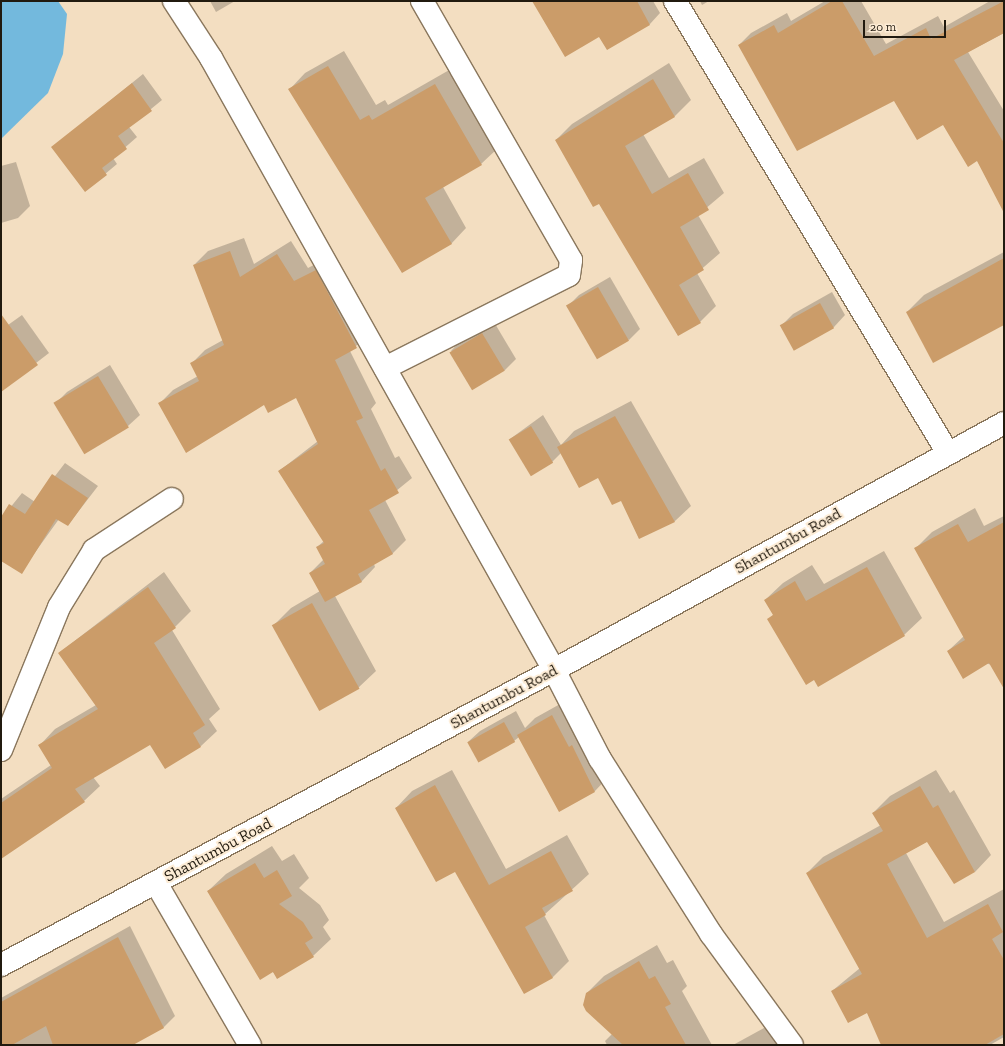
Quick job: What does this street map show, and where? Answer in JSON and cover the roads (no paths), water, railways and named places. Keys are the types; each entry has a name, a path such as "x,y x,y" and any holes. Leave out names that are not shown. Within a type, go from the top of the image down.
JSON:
{"street":[{"path":"174,1 211,58 554,670 608,773 711,934 792,1045"},
{"path":"385,368 569,275 571,260 422,1"},
{"path":"675,1 948,453"},
{"name":"Shantumbu Road","path":"1,965 554,670 1004,423"},
{"path":"1,750 59,607 94,550 172,499"},
{"path":"156,883 250,1045"}],"water":[{"path":"1,1 58,1 67,14 63,54 48,93 1,139"}]}
